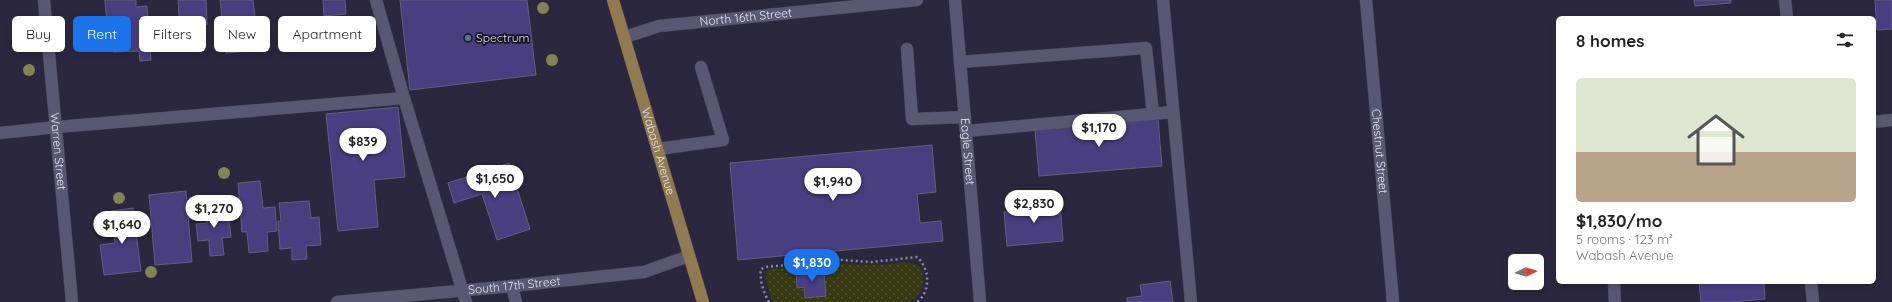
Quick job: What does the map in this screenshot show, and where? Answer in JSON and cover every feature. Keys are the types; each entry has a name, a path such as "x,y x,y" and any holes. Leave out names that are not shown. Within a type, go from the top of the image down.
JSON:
{"main road":[{"name":"Wabash Avenue","path":"614,0 703,302"}],"street":[{"name":"Warren Street","path":"44,0 57,127 72,302"},
{"path":"376,0 464,297"},
{"name":"North 16th Street","path":"625,37 659,26 917,0"},
{"name":"Eagle Street","path":"955,0 980,302"},
{"path":"1163,0 1191,302"},
{"name":"Chestnut Street","path":"1366,0 1393,302"},
{"path":"1785,0 1787,16"},
{"path":"960,62 1146,48 1153,114"},
{"path":"907,49 912,119 965,118"},
{"path":"658,149 723,140 701,67"},
{"path":"0,134 57,127 404,98"},
{"path":"966,131 1173,112"},
{"path":"1876,122 1892,120"},
{"name":"South 17th Street","path":"337,302 464,297 512,286 644,272 689,256"},
{"path":"1614,284 1615,302"},
{"path":"1811,284 1813,302"},
{"path":"512,286 516,302"}],"path":[{"path":"769,302 765,296 760,273 761,269 766,267 841,260 872,262 917,257 925,267 927,282 926,292 917,302"}],"green space":[{"path":"906,262 919,265 923,276 920,292 913,300 908,302 774,302 772,300 766,279 767,270 787,267 790,272 818,270 840,264 883,265"}],"building":[{"path":"105,0 136,0 136,7 147,6 148,16 139,16 139,51 131,51 131,16 106,16"},
{"path":"178,0 206,0 207,25 206,16 179,16"},
{"path":"220,0 253,0 255,16 222,16"},
{"path":"323,0 345,0 346,14 324,16"},
{"name":"Spectrum","path":"400,0 527,0 536,75 410,90"},
{"path":"1694,0 1731,0 1731,3 1695,6"},
{"path":"1875,0 1892,0 1892,29 1877,30"},
{"path":"139,52 150,52 151,60 140,61"},
{"path":"398,107 405,177 374,180 378,227 338,231 326,114"},
{"path":"1158,119 1162,166 1039,176 1035,130"},
{"path":"932,145 936,192 917,194 920,223 941,221 943,241 738,260 730,163"},
{"path":"509,163 530,229 497,240 482,194 454,203 448,183"},
{"path":"260,181 263,208 275,207 277,231 267,232 268,251 249,253 247,232 242,232 238,183"},
{"path":"186,191 192,262 155,265 149,195"},
{"path":"220,201 222,221 229,220 231,237 222,238 224,255 210,256 209,240 198,241 196,224 207,223 205,203"},
{"path":"309,201 311,218 319,217 321,245 306,246 307,259 292,260 292,248 280,249 278,221 281,221 279,203"},
{"path":"1060,201 1063,241 1007,246 1004,212 1017,211 1016,205"},
{"path":"133,208 141,271 104,275 100,245 115,243 111,211"},
{"path":"818,270 818,274 824,273 826,296 805,298 804,287 797,288 796,272"},
{"path":"1170,281 1173,302 1127,302 1127,298 1142,296 1140,285"},
{"path":"1699,284 1764,284 1765,299 1732,302 1701,302"}],"place":[{"name":"Spectrum","path":"468,38"}]}
